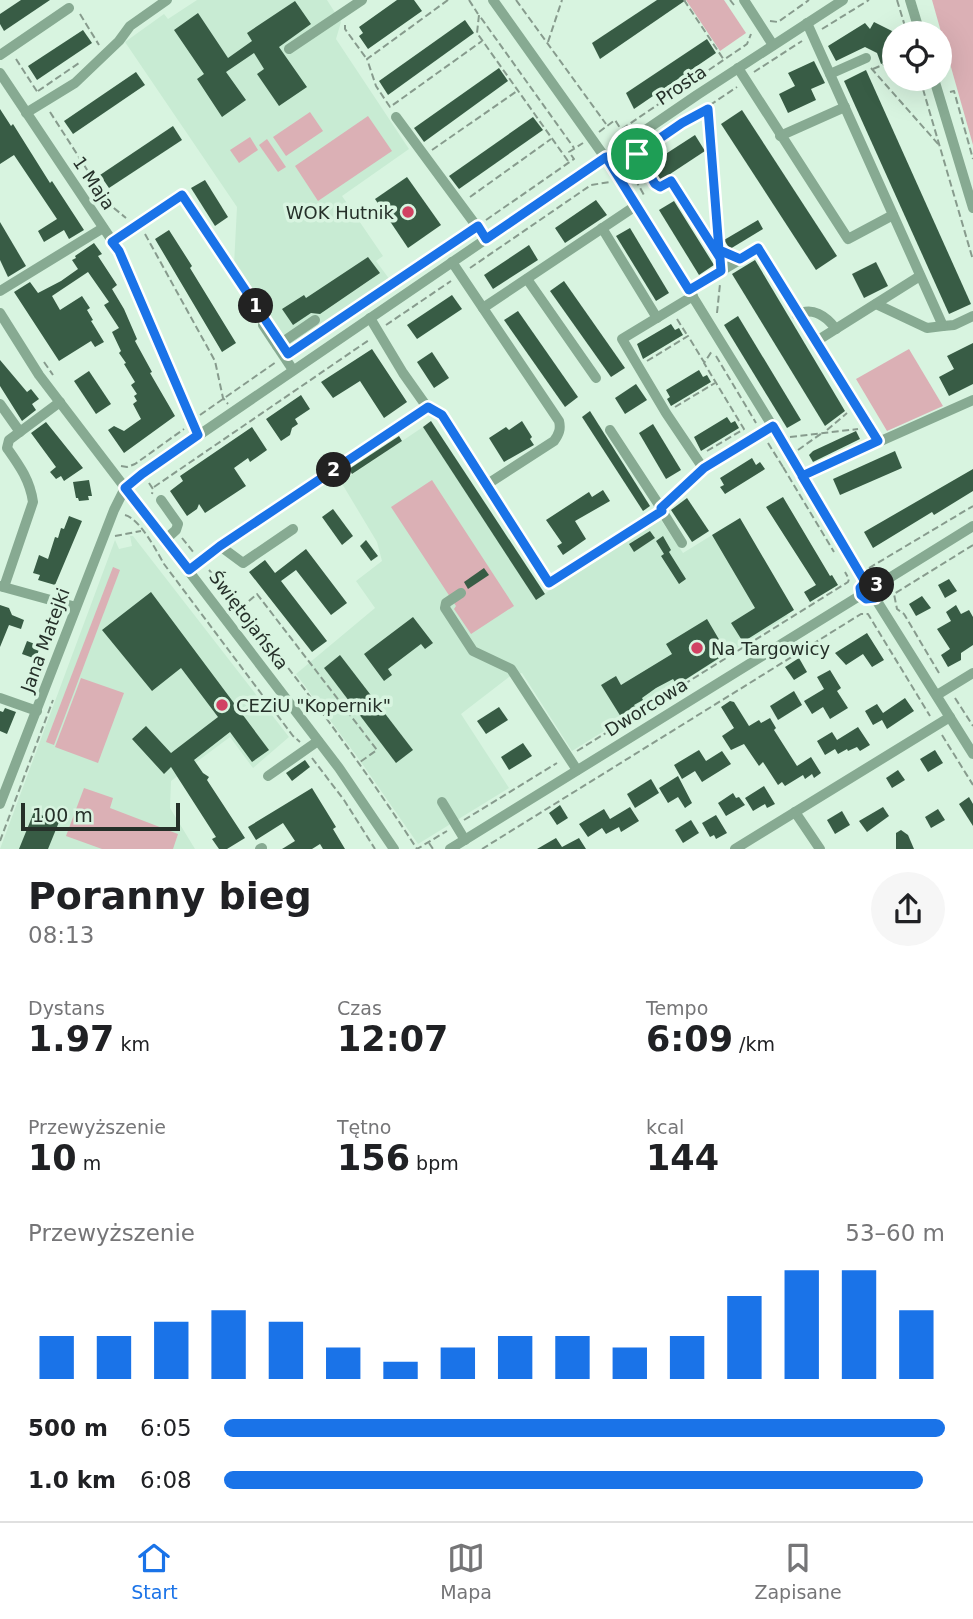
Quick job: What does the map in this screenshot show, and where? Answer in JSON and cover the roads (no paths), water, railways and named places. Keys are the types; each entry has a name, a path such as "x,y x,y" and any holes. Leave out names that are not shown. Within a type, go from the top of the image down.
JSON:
{"street":[{"path":"26,113 75,83 119,41 130,26 167,0"},
{"path":"493,0 606,157 637,205 865,582"},
{"path":"744,0 773,44"},
{"name":"Prosta","path":"125,488 198,435 606,157 843,0"},
{"path":"910,0 916,21"},
{"path":"289,49 341,16 357,1"},
{"path":"5,52 69,8"},
{"path":"807,23 943,326"},
{"path":"830,74 866,58"},
{"path":"738,68 848,239 893,215"},
{"name":"1 Maja","path":"0,73 119,251 198,435"},
{"path":"943,91 973,208"},
{"path":"780,136 845,107"},
{"path":"396,117 486,239"},
{"path":"112,242 182,195"},
{"path":"483,308 637,205"},
{"path":"0,291 103,228"},
{"path":"602,228 657,318"},
{"path":"704,468 666,413 622,339 671,309 721,271 758,248 797,315 878,441"},
{"path":"452,262 559,421 560,427 554,441 486,485"},
{"path":"815,342 920,276"},
{"path":"527,279 596,378"},
{"path":"876,304 927,328 954,325 973,316"},
{"path":"797,315 813,310 836,329"},
{"name":"Świętojańska","path":"0,313 39,375 356,790 394,849"},
{"path":"370,318 403,373 428,407 442,415 549,583 662,509 704,468 773,426"},
{"path":"262,319 293,370"},
{"path":"277,346 316,320"},
{"path":"802,476 973,400"},
{"path":"60,402 9,440 6,448 24,472 31,488 33,502 2,587 76,607"},
{"path":"0,404 20,432"},
{"path":"189,570 220,546 428,407"},
{"path":"610,430 682,543"},
{"name":"Jana Matejki","path":"0,804 6,773 37,711 114,510 125,488"},
{"path":"161,500 178,524 176,530 166,539"},
{"path":"878,586 973,526"},
{"path":"220,546 243,563 293,529"},
{"path":"875,598 866,599 861,595 860,588 870,581 878,586"},
{"path":"875,598 878,586"},
{"path":"461,593 446,603 445,608 473,651 511,669 577,770"},
{"name":"Dworcowa","path":"450,849 861,595"},
{"path":"875,598 973,754"},
{"path":"937,695 973,673"},
{"path":"0,698 37,711"},
{"path":"735,849 950,717"},
{"path":"268,776 318,741"},
{"path":"442,802 465,840"},
{"path":"795,812 820,849"}],"place":[{"name":"WOK Hutnik","path":"408,212"},
{"name":"Na Targowicy","path":"697,648"},
{"name":"CEZiU \"Kopernik\"","path":"222,705"}]}
